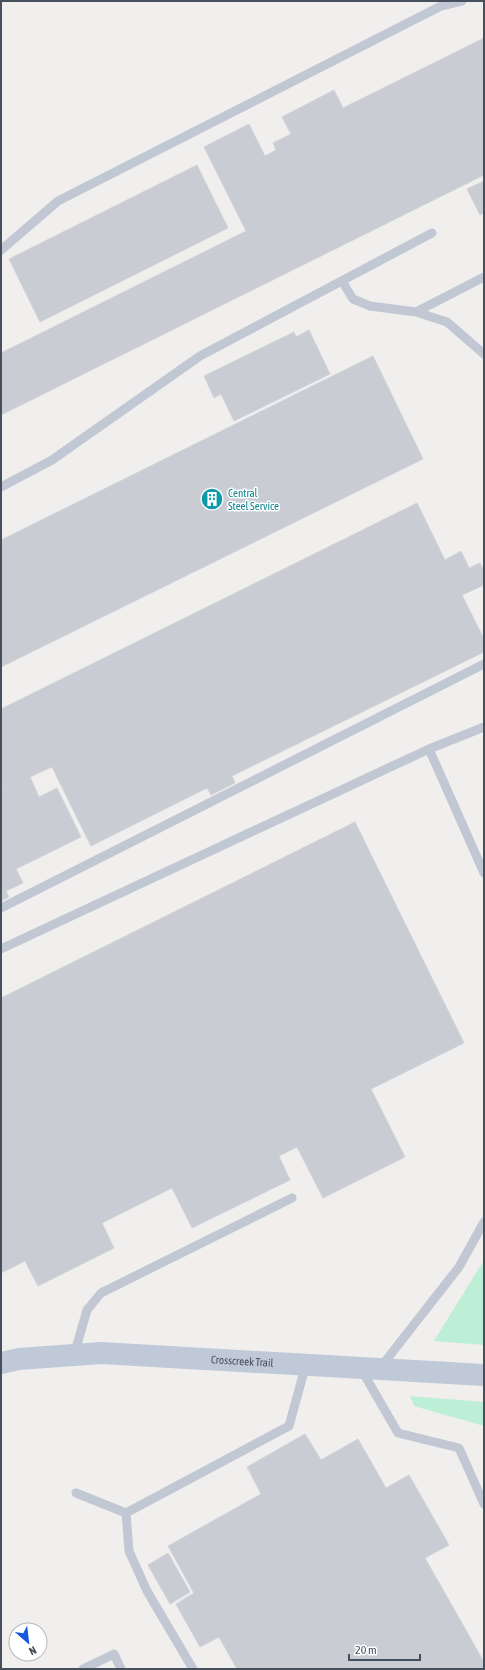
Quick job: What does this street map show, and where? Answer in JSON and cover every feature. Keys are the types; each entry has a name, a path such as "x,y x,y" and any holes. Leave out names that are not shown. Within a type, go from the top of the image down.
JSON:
{"street":[{"name":"Crosscreek Trail","path":"1,1363 19,1359 101,1353 484,1375"}],"lane":[{"path":"1,250 58,201 441,6 462,1"},
{"path":"1,487 52,460 200,356 432,233"},
{"path":"416,312 484,277"},
{"path":"342,281 353,299 370,306 416,312 447,322 484,354"},
{"path":"1,908 484,664"},
{"path":"1,949 429,749 484,728"},
{"path":"429,749 484,873"},
{"path":"74,1355 87,1310 101,1293 292,1198"},
{"path":"484,1222 459,1267 370,1368 398,1433 459,1448 484,1504"},
{"path":"76,1493 126,1513 289,1426 306,1364"},
{"path":"126,1513 129,1551 147,1591 193,1669"},
{"path":"84,1669 114,1654 121,1669"}],"green space":[{"path":"484,1260 484,1345 434,1341"},
{"path":"410,1396 484,1402 484,1426 414,1406"}],"building":[{"path":"484,38 484,175 1,415 1,353 246,231 204,147 249,124 265,156 276,150 273,143 291,134 282,117 334,90 343,108"},
{"path":"197,165 228,228 40,322 9,259"},
{"path":"484,181 484,213 480,215 467,189"},
{"path":"309,330 330,374 234,421 221,394 214,398 204,376 294,332 296,337"},
{"name":"Central Steel Service","path":"373,356 423,459 1,667 1,540"},
{"path":"417,503 445,560 461,551 469,568 480,563 484,571 484,585 462,595 484,639 484,652 232,776 235,783 211,795 207,788 91,846 52,767 30,777 39,797 57,788 81,837 16,869 23,883 6,891 9,897 1,901 1,787 3,786 1,783 1,709"},
{"path":"355,822 464,1043 371,1089 405,1157 323,1198 297,1147 279,1156 290,1180 192,1228 172,1188 102,1223 114,1248 38,1286 25,1261 1,1273 1,998"},
{"path":"305,1434 321,1460 358,1439 386,1488 409,1475 449,1545 425,1558 484,1662 484,1669 237,1669 219,1637 200,1647 176,1604 194,1593 168,1546 261,1494 247,1467"},
{"path":"168,1553 190,1592 170,1604 148,1565"}],"place":[{"name":"Central Steel Service","path":"212,499"}]}
